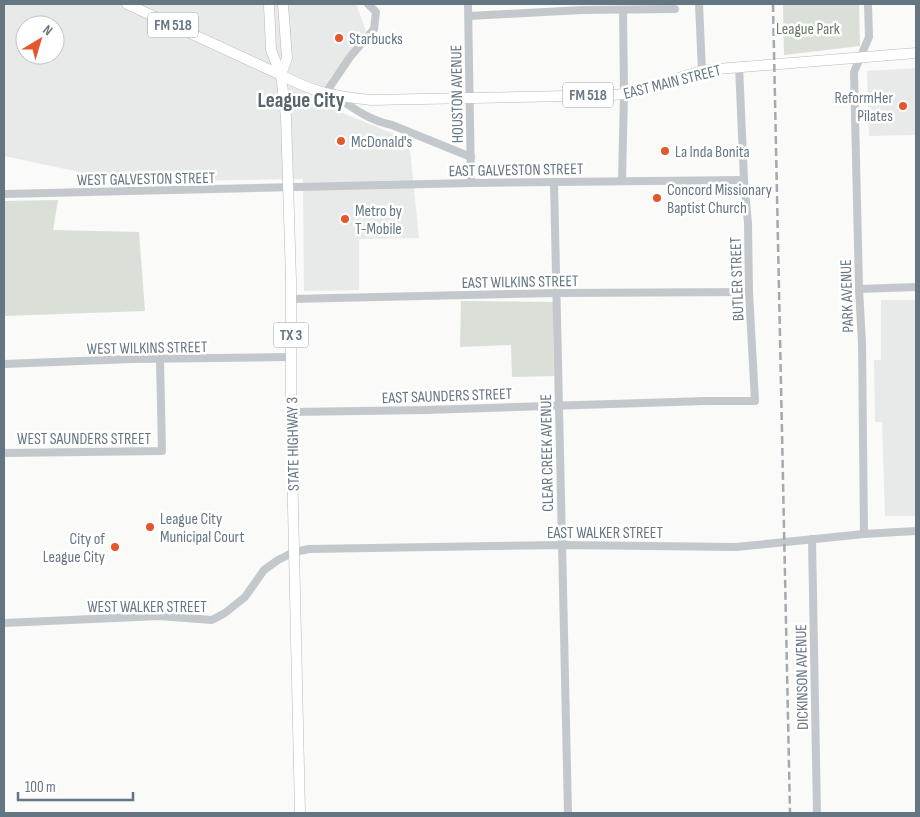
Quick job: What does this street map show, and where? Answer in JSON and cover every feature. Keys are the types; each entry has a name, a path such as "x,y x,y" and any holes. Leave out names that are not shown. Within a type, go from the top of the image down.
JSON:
{"main road":[{"name":"FM 518","path":"128,4 281,75"},
{"name":"STATE HIGHWAY 3","path":"269,4 271,50 281,75 286,117 289,189 291,412 300,813"},
{"name":"STATE HIGHWAY 3","path":"281,75 287,58 283,4"},
{"name":"EAST MAIN STREET","path":"281,75 303,87 325,94 371,100 624,94 702,71 739,66 916,53"}],"street":[{"path":"325,94 350,57 374,29 376,12 368,4"},
{"name":"HOUSTON AVENUE","path":"468,4 471,183"},
{"name":"PARK AVENUE","path":"864,534 862,343 854,72 869,37 868,4"},
{"path":"699,5 702,71"},
{"path":"469,16 582,7 623,10 675,9"},
{"path":"622,181 623,10"},
{"name":"BUTLER STREET","path":"739,66 755,401"},
{"path":"336,96 356,110 381,123 392,125 471,157"},
{"name":"EAST GALVESTON STREET","path":"289,189 471,183 744,180"},
{"name":"CLEAR CREEK AVENUE","path":"554,182 568,813"},
{"name":"WEST GALVESTON STREET","path":"4,194 289,189"},
{"path":"859,288 916,287"},
{"name":"EAST WILKINS STREET","path":"291,299 557,293 749,292"},
{"name":"WEST WILKINS STREET","path":"4,364 132,359 291,357"},
{"name":"WEST SAUNDERS STREET","path":"4,453 162,451 160,360"},
{"name":"EAST SAUNDERS STREET","path":"291,412 755,401"},
{"name":"EAST WALKER STREET","path":"294,552 309,549 562,545 736,547 864,534 916,531"},
{"name":"DICKINSON AVENUE","path":"812,539 817,813"},
{"name":"WEST WALKER STREET","path":"4,623 159,616 212,620 226,613 245,597 264,570 294,552"}],"shaded area":[{"path":"4,4 356,4 366,31 329,80 323,105 409,140 419,238 359,239 359,290 304,291 303,179 126,182 4,156"},
{"path":"916,68 916,135 869,136 867,71"},
{"path":"881,300 916,300 916,516 885,516 882,422 875,422 874,360 881,360"}],"green space":[{"name":"League Park","path":"783,4 859,4 860,46 784,55"},
{"path":"58,200 53,230 139,232 145,311 4,316 4,201"},
{"path":"461,301 553,302 554,376 512,377 511,345 460,347"}],"railway":[{"path":"773,4 790,813"}],"place":[{"name":"Starbucks","path":"339,38"},
{"name":"ReformHer Pilates","path":"903,106"},
{"name":"McDonald's","path":"341,141"},
{"name":"La Inda Bonita","path":"665,151"},
{"name":"Concord Missionary Baptist Church","path":"657,198"},
{"name":"Metro by T-Mobile","path":"345,219"},
{"name":"League City Municipal Court","path":"150,527"},
{"name":"City of League City","path":"115,547"}],"district":[{"name":"League City","path":"301,100"}]}
